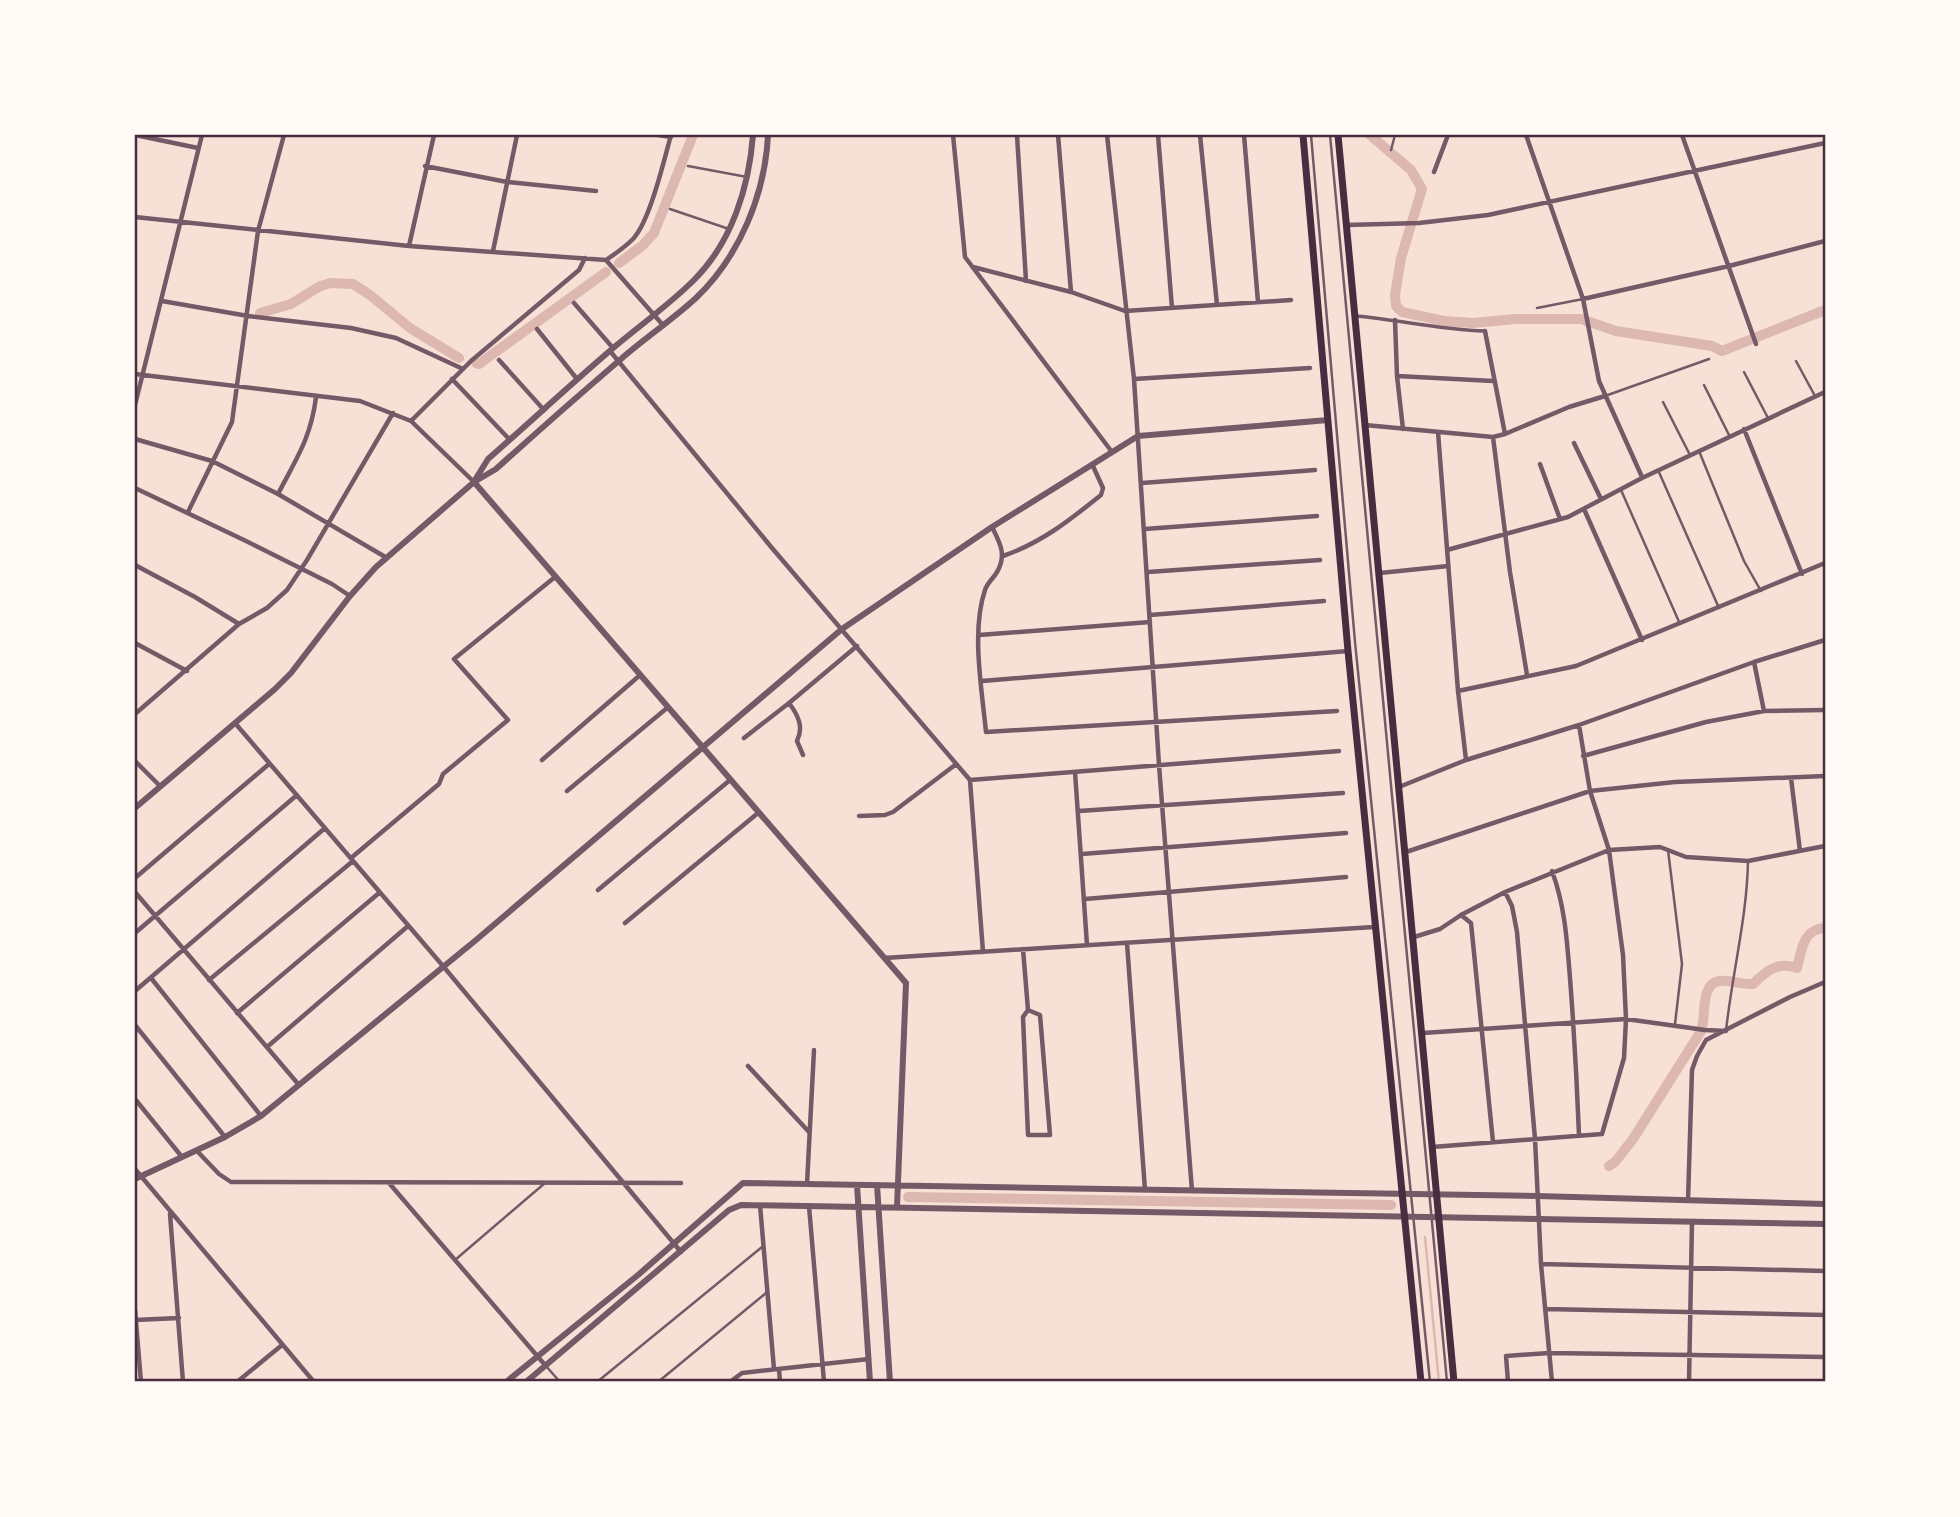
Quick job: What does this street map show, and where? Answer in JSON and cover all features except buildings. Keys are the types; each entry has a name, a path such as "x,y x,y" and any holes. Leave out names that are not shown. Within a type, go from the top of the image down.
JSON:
{"main road":[{"path":"1303,135 1374,927 1406,1195 1422,1382"},
{"path":"1338,135 1423,1033 1432,1147 1434,1217 1454,1382"}],"street":[{"path":"135,135 198,148"},
{"path":"135,405 202,135"},
{"path":"188,512 232,422 258,232 284,135"},
{"path":"409,246 433,135"},
{"path":"493,251 517,135"},
{"path":"135,216 258,232 607,260 639,231 660,176 671,136 658,135"},
{"path":"474,482 488,459 694,280 714,255 729,229 747,177 753,135"},
{"path":"135,808 275,689 291,673 350,596 387,558 474,482 496,469 619,360 695,298 715,276 739,240 761,187 768,135"},
{"path":"953,135 965,257 1112,452"},
{"path":"1017,135 1026,281"},
{"path":"1058,135 1071,292"},
{"path":"1107,135 1134,379 1152,667 1192,1191"},
{"path":"1158,135 1171,308"},
{"path":"1200,135 1217,305"},
{"path":"1244,135 1258,302"},
{"path":"1434,172 1448,135"},
{"path":"1526,135 1583,299 1594,359 1605,396 1642,478"},
{"path":"1682,135 1756,344"},
{"path":"1346,225 1405,224 1488,215 1549,200 1825,144"},
{"path":"425,166 507,181 596,191"},
{"path":"1583,299 1825,241"},
{"path":"411,421 463,369 579,270 585,258"},
{"path":"607,260 662,324"},
{"path":"972,266 1071,292 1125,311 1291,300"},
{"path":"162,301 248,316 351,328 396,338 463,369"},
{"path":"574,303 772,548 970,780 983,952"},
{"path":"1355,316 1441,329 1485,331 1505,434"},
{"path":"1395,320 1397,376 1403,429"},
{"path":"537,329 578,379"},
{"path":"499,360 544,410"},
{"path":"1134,379 1310,368"},
{"path":"135,374 360,401 411,421 474,482 906,983 897,1207"},
{"path":"1397,376 1493,380"},
{"path":"452,379 510,440"},
{"path":"1447,550 1560,519 1584,509 1658,470 1825,392"},
{"path":"1365,425 1493,437 1605,396"},
{"path":"278,494 304,447 313,421 316,397"},
{"path":"135,714 239,624 267,608 287,590 393,413"},
{"path":"138,1177 197,1151 261,1116 476,940 842,629 992,527 1138,436 1328,420"},
{"path":"1744,429 1802,574"},
{"path":"1438,432 1458,691 1466,760"},
{"path":"1493,437 1527,675"},
{"path":"135,439 212,461 278,494 387,558"},
{"path":"1574,443 1601,499"},
{"path":"1003,556 1028,547 1066,523 1101,495 1103,488 1092,464"},
{"path":"1540,464 1560,519"},
{"path":"1142,483 1315,470"},
{"path":"135,488 300,568 350,596"},
{"path":"1584,509 1642,640"},
{"path":"1144,529 1317,516"},
{"path":"992,527 1003,556 997,571 985,587 979,635 986,732 1337,711"},
{"path":"1148,572 1320,560"},
{"path":"1458,691 1576,666 1825,563"},
{"path":"135,565 239,624"},
{"path":"1380,573 1448,566"},
{"path":"209,980 439,784 443,774 508,720 454,659 555,577"},
{"path":"1150,615 1324,601"},
{"path":"979,635 1150,622"},
{"path":"1399,787 1466,760 1579,725 1825,640"},
{"path":"135,643 187,671"},
{"path":"744,738 857,646"},
{"path":"982,681 1348,651"},
{"path":"1754,663 1764,711"},
{"path":"542,760 639,676"},
{"path":"789,704 797,714 800,734 797,741 803,755"},
{"path":"568,791 667,708"},
{"path":"1584,756 1706,722 1764,711 1825,710"},
{"path":"234,723 443,966 681,1253"},
{"path":"1432,1147 1602,1134 1624,1058 1626,1019 1623,955 1609,850 1590,791 1579,725"},
{"path":"970,780 1339,751"},
{"path":"135,761 160,786"},
{"path":"135,878 269,764"},
{"path":"859,816 893,812 955,765"},
{"path":"1075,772 1087,945"},
{"path":"1406,852 1590,791 1675,782 1825,776"},
{"path":"1791,778 1800,851"},
{"path":"598,890 730,780"},
{"path":"1079,811 1343,793"},
{"path":"135,933 297,795"},
{"path":"625,923 758,813"},
{"path":"135,991 325,828"},
{"path":"1082,854 1346,833"},
{"path":"1414,937 1440,929 1505,892 1552,871 1609,850 1660,847 1686,857 1748,861 1825,846"},
{"path":"1552,871 1563,904 1574,1023 1579,1135"},
{"path":"1085,899 1346,877"},
{"path":"135,892 300,1086"},
{"path":"237,1013 379,892"},
{"path":"1505,892 1512,906 1517,932 1552,1382"},
{"path":"1461,915 1471,923 1493,1142"},
{"path":"267,1047 408,926"},
{"path":"884,958 1374,927"},
{"path":"1127,943 1145,1190"},
{"path":"1023,949 1028,1010 1023,1017 1028,1135 1050,1135 1040,1015 1028,1010"},
{"path":"151,978 261,1116"},
{"path":"1688,1201 1692,1070 1706,1040 1825,982"},
{"path":"1423,1033 1626,1019 1726,1031"},
{"path":"135,1025 225,1137"},
{"path":"807,1184 814,1050"},
{"path":"748,1066 810,1133"},
{"path":"135,1099 182,1157"},
{"path":"197,1151 219,1174 231,1182 681,1183"},
{"path":"135,1169 138,1177 314,1382"},
{"path":"390,1183 546,1366"},
{"path":"506,1382 674,1244 743,1183 1537,1196 1825,1204"},
{"path":"858,1185 870,1382"},
{"path":"877,1185 890,1382"},
{"path":"760,1204 767,1293 780,1382"},
{"path":"526,1382 729,1210 741,1205 1825,1224"},
{"path":"808,1205 824,1382"},
{"path":"170,1213 183,1382"},
{"path":"1689,1382 1692,1222"},
{"path":"1541,1264 1825,1271"},
{"path":"1545,1309 1825,1313 1825,1379"},
{"path":"135,1310 141,1382"},
{"path":"135,1320 179,1318"},
{"path":"237,1382 282,1345"},
{"path":"1508,1382 1506,1356 1549,1353 1825,1357"},
{"path":"730,1382 742,1373 869,1359"},
{"path":"742,1373 743,1382"}],"lane":[{"path":"1311,135 1406,1195"},
{"path":"1330,135 1432,1195"},
{"path":"1391,150 1395,135"},
{"path":"688,166 747,177"},
{"path":"670,209 729,229"},
{"path":"1537,308 1583,299"},
{"path":"1605,396 1709,359"},
{"path":"1796,361 1815,396"},
{"path":"1744,372 1768,418"},
{"path":"1704,385 1730,436"},
{"path":"1663,402 1690,455"},
{"path":"1699,451 1745,561 1761,591"},
{"path":"1658,470 1719,608"},
{"path":"1620,489 1681,624"},
{"path":"1339,546 1348,558"},
{"path":"1668,850 1682,964 1675,1026"},
{"path":"1726,1031 1731,978 1748,888 1748,861"},
{"path":"1374,918 1381,901"},
{"path":"455,1260 545,1183"},
{"path":"1434,1217 1447,1382"},
{"path":"1408,1218 1430,1382"},
{"path":"597,1382 763,1247"},
{"path":"658,1382 767,1293"},
{"path":"546,1366 560,1382"}],"waterway":[{"path":"619,263 654,233 693,135"},
{"path":"1370,135 1411,170 1422,189 1401,258 1395,295 1396,306 1402,312 1444,321 1473,323 1516,319 1581,319 1616,331 1712,346 1722,351 1825,310"},
{"path":"476,363 479,364 606,272"},
{"path":"260,313 291,304 320,286 331,283 353,284 410,328 459,358"},
{"path":"1609,1166 1633,1139 1701,1031 1706,995 1713,984 1719,981 1753,984 1773,968 1797,968 1808,936 1825,928"},
{"path":"908,1197 1391,1205"},
{"path":"1425,1237 1439,1382"}]}
